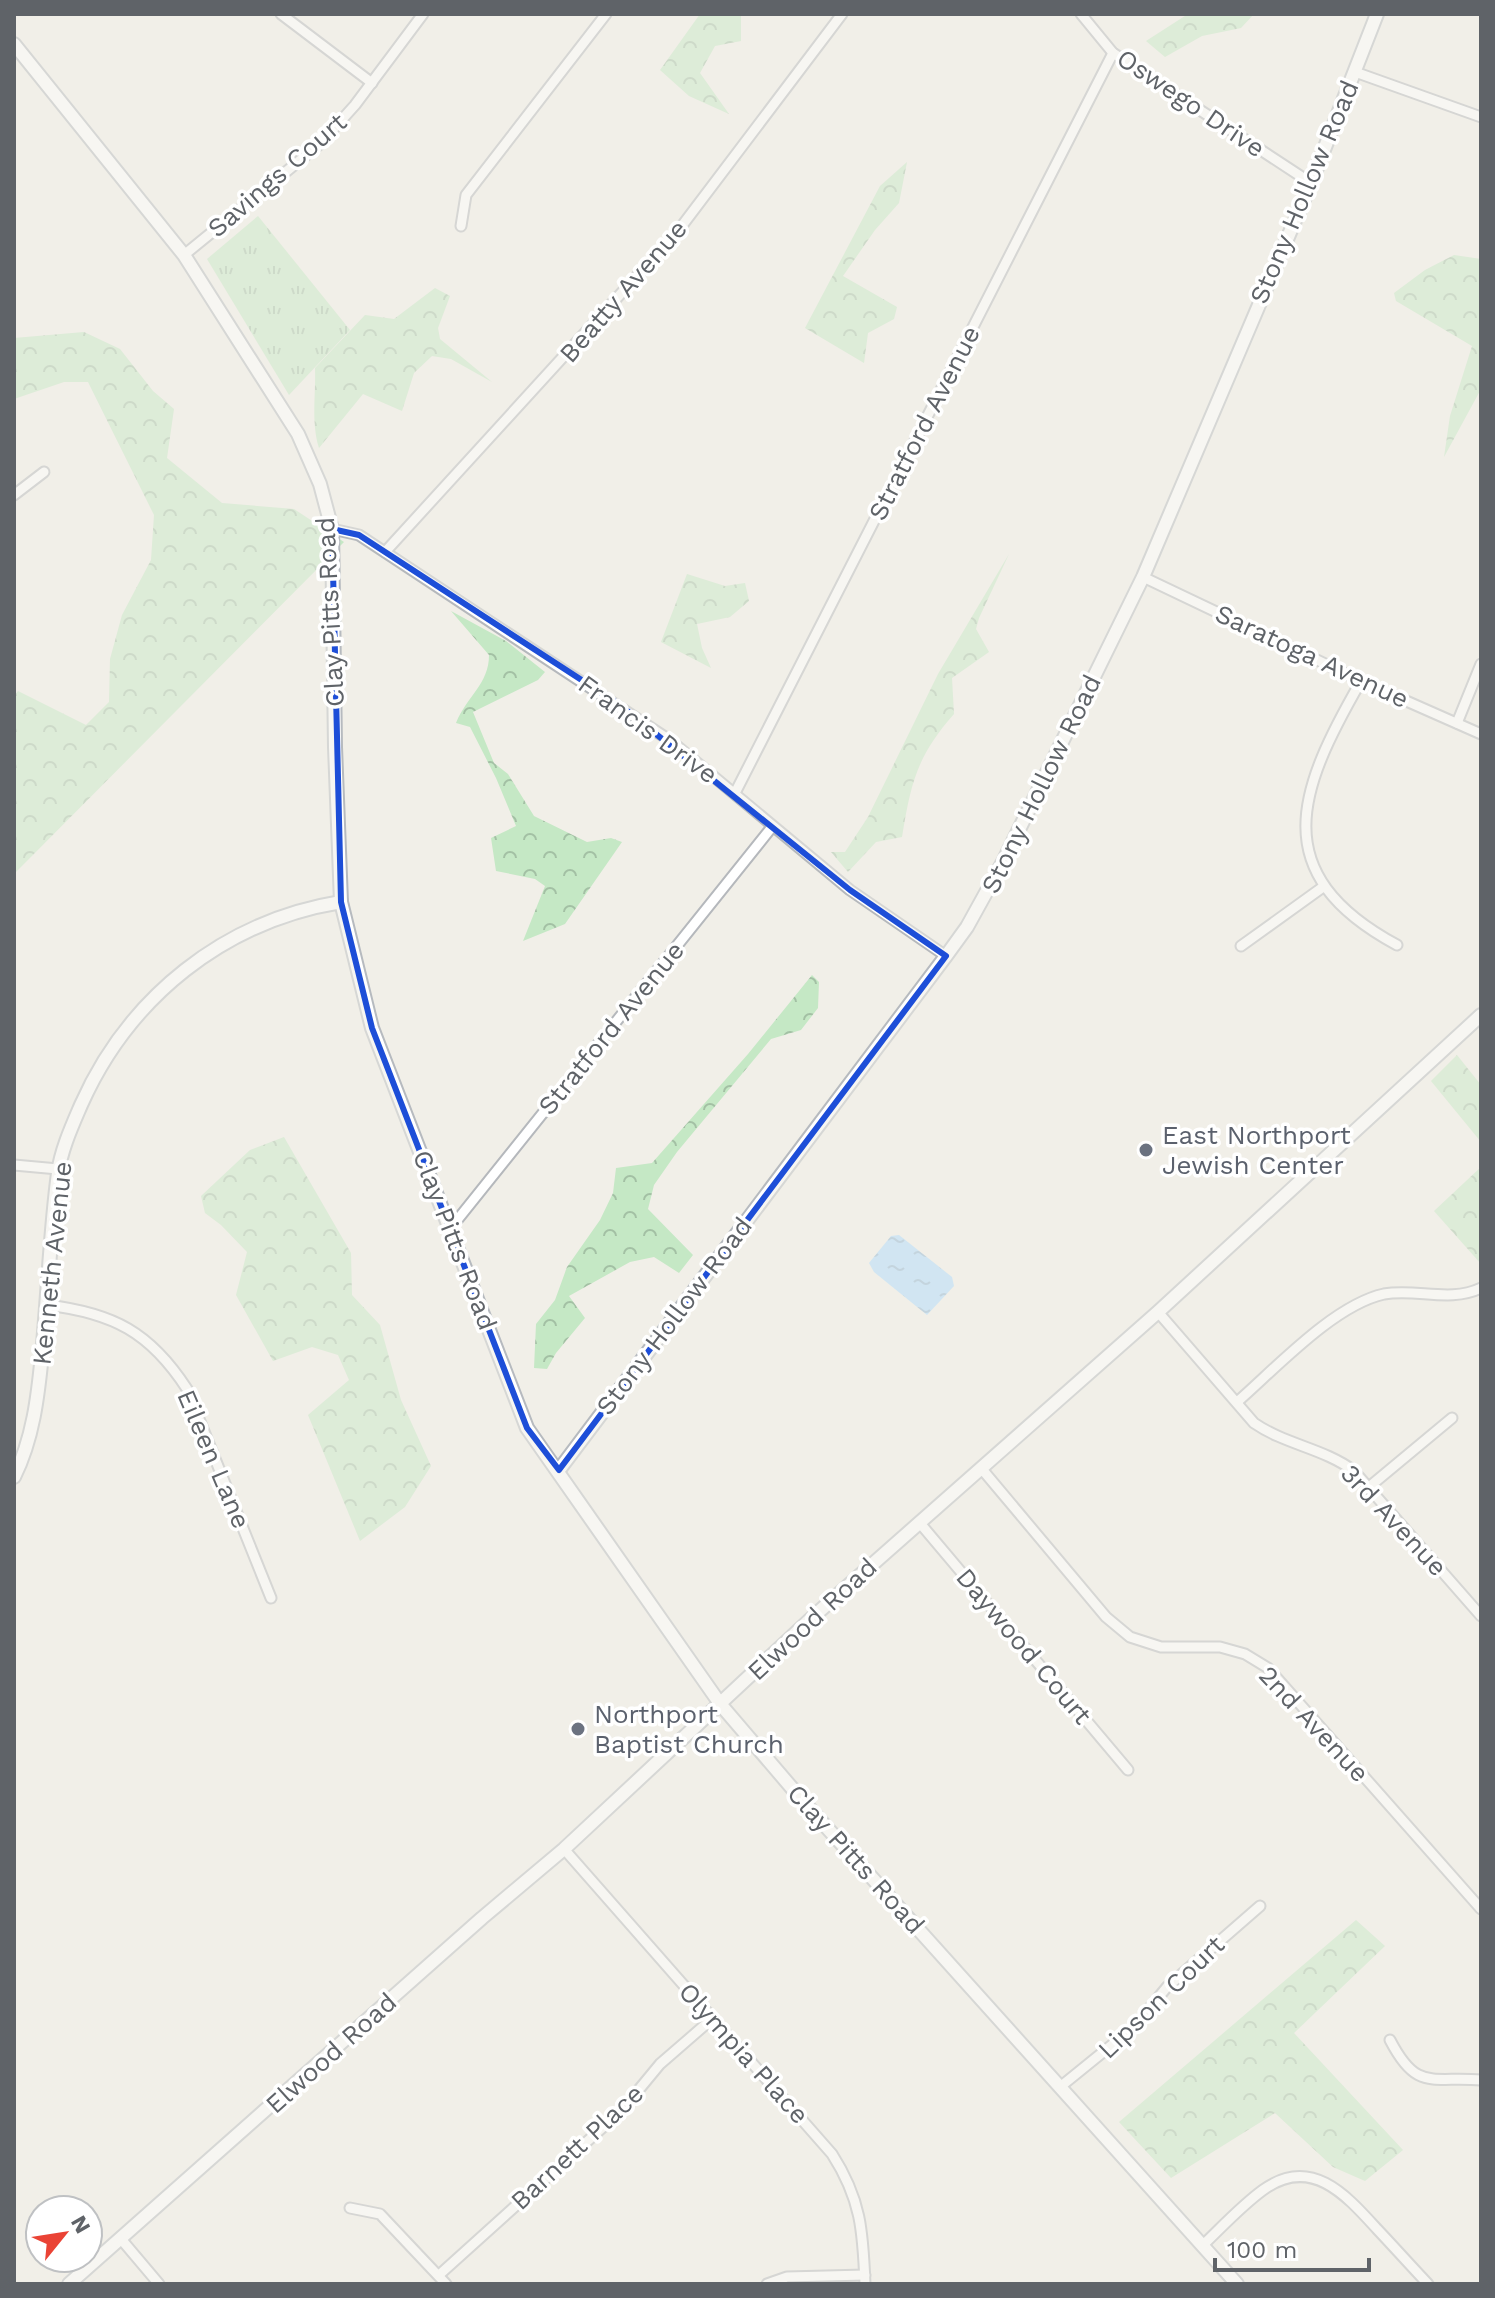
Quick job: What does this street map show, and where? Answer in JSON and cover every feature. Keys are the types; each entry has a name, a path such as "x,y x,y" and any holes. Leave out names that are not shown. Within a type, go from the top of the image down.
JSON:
{"street":[{"path":"281,14 372,83"},
{"name":"Savings Court","path":"184,255 320,144 372,83 423,14"},
{"path":"461,226 466,195 606,14"},
{"name":"Beatty Avenue","path":"385,552 678,231 842,14"},
{"name":"Oswego Drive","path":"1081,14 1113,53 1311,183"},
{"name":"Stony Hollow Road","path":"559,1470 967,927 1004,860 1143,577 1311,183 1377,14"},
{"name":"Clay Pitts Road","path":"17,52 184,255 298,434 320,484 332,529 341,902 372,1028 527,1428 721,1705 814,1813 1237,2284"},
{"name":"Stratford Avenue","path":"735,793 1113,53"},
{"path":"1355,72 1481,117"},
{"path":"14,495 44,472"},
{"name":"Francis Drive","path":"332,529 359,535 633,714 671,741 850,890 946,956"},
{"name":"Saratoga Avenue","path":"1143,577 1361,681 1481,734"},
{"path":"1457,723 1481,664"},
{"path":"1361,681 1340,719 1310,787 1306,835 1323,887 1369,930 1397,945"},
{"name":"Stratford Avenue","path":"450,1229 772,827"},
{"path":"1241,946 1323,887"},
{"name":"Kenneth Avenue","path":"14,1477 29,1440 35,1411 58,1169 95,1074 132,1020 182,970 245,931 308,907 341,902"},
{"name":"Elwood Road","path":"69,2284 564,1849 919,1522 1158,1312 1481,1015"},
{"path":"14,1165 58,1169"},
{"path":"1237,1402 1333,1319 1360,1302 1386,1294 1442,1296 1470,1293 1481,1288"},
{"name":"Eileen Lane","path":"47,1305 78,1308 130,1328 152,1344 173,1367 187,1389 271,1598"},
{"name":"3rd Avenue","path":"1158,1312 1254,1423 1273,1436 1339,1459 1369,1487 1480,1613"},
{"path":"1369,1487 1452,1418"},
{"name":"2nd Avenue","path":"981,1468 1106,1617 1130,1637 1161,1647 1220,1647 1245,1654 1268,1668 1481,1909"},
{"name":"Daywood Court","path":"919,1522 1128,1770"},
{"name":"Olympia Place","path":"564,1849 832,2154 847,2177 862,2222 865,2280"},
{"name":"Lipson Court","path":"1060,2087 1134,2027 1167,1987 1260,1906"},
{"name":"Barnett Place","path":"439,2275 622,2110 660,2064 713,2018"},
{"path":"1390,2040 1403,2065 1423,2078 1481,2080"},
{"path":"1203,2245 1264,2189 1298,2176 1336,2187 1428,2284"},
{"path":"350,2208 380,2214 446,2284"},
{"path":"121,2239 159,2284"},
{"path":"767,2284 787,2277 865,2280"}],"highlighted area":[{"path":"332,529 359,535 620,705 850,890 946,956 559,1470 527,1428 372,1028 341,902"}],"green space":[{"path":"700,14 741,14 741,41 715,46 700,73 729,114 689,96 660,70"},
{"path":"1188,14 1254,14 1241,28 1202,36 1165,57 1146,41"},
{"path":"907,162 899,203 875,230 843,276 897,307 894,319 868,333 864,363 805,328 880,186"},
{"path":"258,216 350,330 289,395 207,259"},
{"path":"1454,255 1481,259 1481,389 1444,457 1450,416 1472,346 1396,301 1394,293 1425,270"},
{"path":"435,288 450,296 438,328 440,339 492,382 451,359 432,356 414,373 402,411 363,394 319,448 314,418 315,368 365,315 394,319"},
{"path":"84,332 120,349 153,391 174,409 167,458 222,503 294,509 344,542 14,874 14,696 18,691 86,725 109,702 110,659 122,615 151,560 154,515 88,382 64,382 14,399 14,338"},
{"path":"1009,554 976,629 989,652 952,678 954,714 932,743 918,771 902,837 876,842 848,872 831,852 845,852 868,817 938,674"},
{"path":"687,574 725,586 745,583 749,601 730,617 697,624 702,648 711,668 661,642"},
{"path":"451,611 506,641 545,672 538,680 473,712 494,763 508,774 534,816 587,842 611,838 622,842 565,924 523,941 545,886 535,879 496,871 491,838 516,826 470,727 456,723 485,674 489,655"},
{"path":"812,975 819,982 818,1008 801,1030 771,1039 677,1152 654,1185 648,1209 693,1255 679,1273 654,1257 630,1262 569,1296 585,1318 547,1369 534,1368 536,1324 555,1300 567,1267 600,1220 613,1193 616,1168 652,1163 748,1054"},
{"path":"1457,1055 1481,1085 1481,1142 1431,1081"},
{"path":"284,1137 351,1253 352,1295 380,1325 401,1400 431,1466 405,1507 360,1541 308,1415 349,1380 338,1355 312,1347 273,1361 236,1295 247,1252 205,1213 201,1196 250,1150"},
{"path":"1481,1167 1481,1264 1434,1211"},
{"path":"1356,1920 1385,1946 1294,2033 1403,2150 1365,2181 1333,2167 1275,2113 1171,2178 1119,2122"}],"water":[{"path":"899,1235 952,1277 954,1286 927,1315 874,1272 869,1263 891,1236"}],"place":[{"name":"East Northport Jewish Center","path":"1146,1150"},
{"name":"Northport Baptist Church","path":"578,1729"}]}
